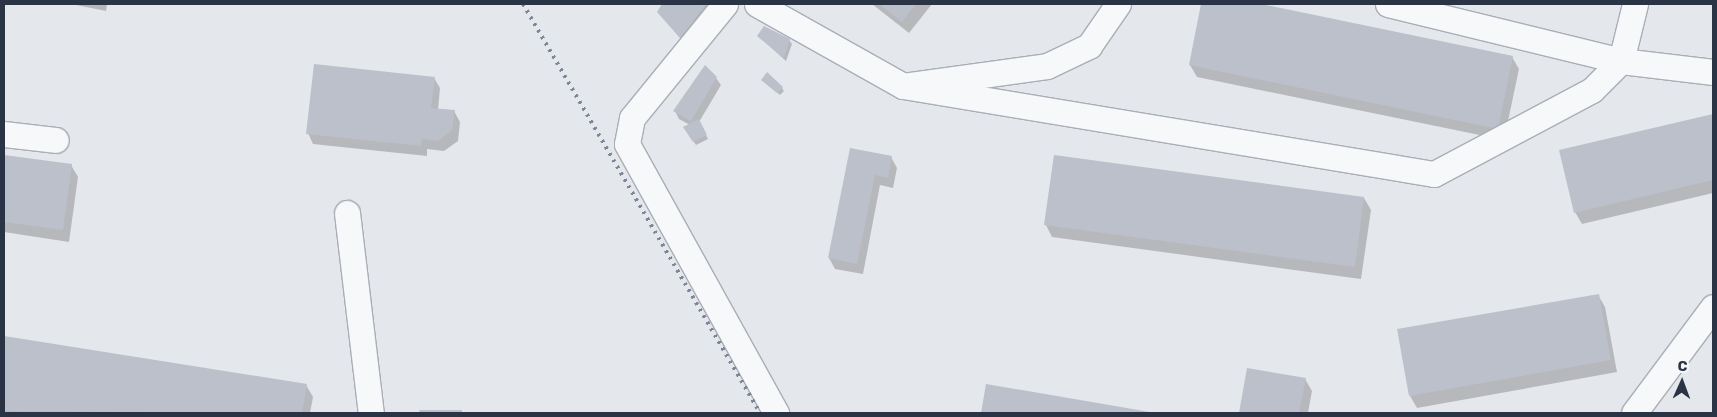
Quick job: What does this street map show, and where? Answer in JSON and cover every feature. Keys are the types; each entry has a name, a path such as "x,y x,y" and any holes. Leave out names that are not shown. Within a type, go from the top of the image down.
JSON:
{"street":[{"path":"725,4 632,118 627,144 776,413"},
{"path":"757,4 903,86 1434,174 1592,90 1621,61 1635,4"},
{"path":"903,86 1047,66 1089,46 1118,4"},
{"path":"1388,4 1621,61 1713,72"},
{"path":"4,134 56,140"},
{"path":"347,213 371,413"},
{"path":"1634,413 1713,306"}],"building":[{"path":"662,4 706,4 680,38 657,12"},
{"path":"879,4 916,4 902,22"},
{"path":"1201,4 1261,4 1513,56 1498,129 1189,65"},
{"path":"764,26 790,39 784,58 757,36"},
{"path":"314,64 435,77 431,108 455,110 452,130 438,141 422,139 421,146 306,134"},
{"path":"705,65 717,77 691,121 673,111"},
{"path":"767,72 783,87 777,93 761,80"},
{"path":"1713,114 1713,180 1574,213 1559,150"},
{"path":"699,119 707,135 693,142 683,127"},
{"path":"850,148 892,156 888,178 875,175 857,264 828,258"},
{"path":"4,155 72,164 63,230 4,222"},
{"path":"1054,155 1364,197 1355,267 1044,225"},
{"path":"1599,294 1611,360 1409,396 1397,329"},
{"path":"4,336 307,384 302,413 4,411"},
{"path":"1247,368 1306,378 1299,413 1239,413"},
{"path":"986,384 1150,412 1150,413 981,413"},
{"path":"419,410 462,410 462,413 420,413"}],"railway":[{"path":"523,4 760,413"}]}
